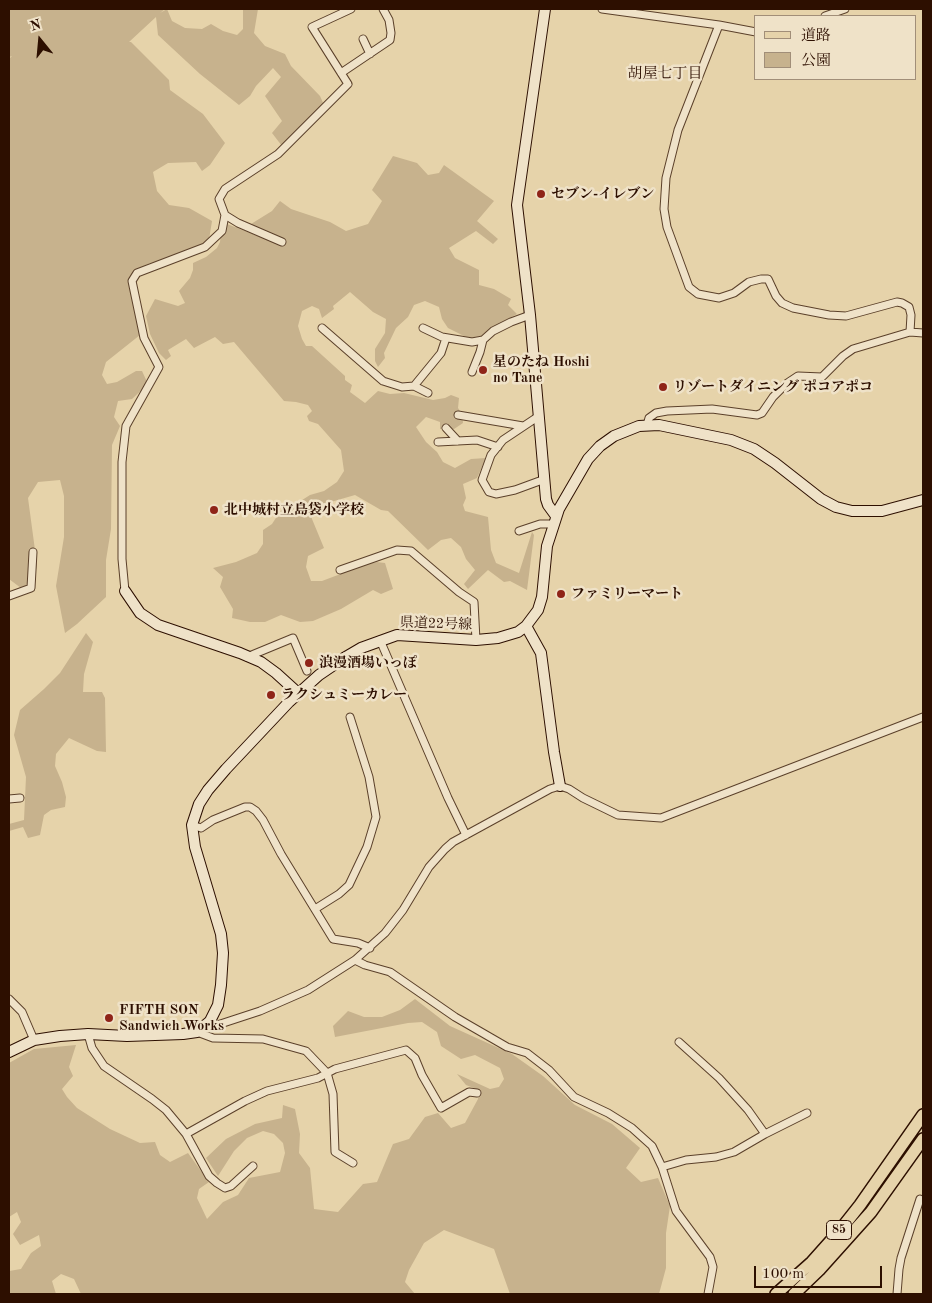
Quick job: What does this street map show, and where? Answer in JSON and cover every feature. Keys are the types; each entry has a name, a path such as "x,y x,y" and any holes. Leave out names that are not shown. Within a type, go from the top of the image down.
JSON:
{"main road":[{"path":"545,9 517,205 530,315 548,505 555,520"},
{"path":"560,786 542,652 526,626 538,610 542,597 547,546 555,520 588,459 600,446 621,432 647,425 659,425 714,435 754,449 821,499 852,511 882,511 923,500"},
{"path":"126,591 140,613 158,625 261,662 298,694"},
{"name":"県道22号線","path":"197,1032 210,1021 215,1012 224,961 221,934 195,847 192,826 199,804 208,790 277,714 319,675 344,658 388,637 405,635 476,640 508,636 526,626"},
{"path":"9,1052 34,1040 88,1034 135,1036 177,1035 197,1032"},
{"name":"85","path":"776,1294 812,1262 860,1205 923,1116"},
{"name":"85","path":"794,1294 819,1270 871,1212 923,1140"}],"street":[{"path":"126,591 122,558 122,462 126,426 159,367 144,338 132,281 137,273 205,247 222,231 225,215 219,199 225,189 278,154 348,84 312,27 350,9"},
{"path":"341,73 390,40 389,20 383,9"},
{"path":"602,9 754,32"},
{"path":"828,15 845,9"},
{"path":"719,25 678,130 666,178 664,210 667,227 689,287 698,294 719,298 734,293 749,282 762,278 768,279 776,296 782,303 792,308 829,315 846,316 897,302 902,303 910,307 910,332"},
{"path":"363,39 370,54"},
{"path":"225,215 238,223 282,242"},
{"path":"423,328 446,338 472,342 482,340 492,331 530,315"},
{"path":"322,328 383,381 402,388 414,386 428,394"},
{"path":"647,425 649,418 656,413 667,411 712,409 757,415 762,412 773,397 798,376 822,378 843,356 853,349 910,332 923,333"},
{"path":"414,386 441,353 446,338"},
{"path":"472,372 480,352 482,340"},
{"path":"458,416 523,426"},
{"path":"539,416 503,440 491,455 482,480 489,492 496,494 515,490 545,479"},
{"path":"446,428 458,441"},
{"path":"438,442 476,440 498,447"},
{"path":"519,531 555,520"},
{"path":"340,570 397,550 411,551 459,592 474,602 476,640"},
{"path":"9,596 30,588 33,552"},
{"path":"247,656 293,638 307,671"},
{"path":"380,640 448,798 466,835"},
{"path":"314,909 349,886 367,847 376,817 369,777 350,717"},
{"path":"197,1032 260,1011 308,990 355,960 385,933 403,910 438,856 453,842 534,797 560,786 618,815 661,818 923,717"},
{"path":"9,799 20,798"},
{"path":"192,826 201,828 213,820 245,808 250,807 256,811 333,940 358,942 370,948"},
{"path":"355,960 390,972 455,1017 508,1047 527,1053 549,1070 574,1097 608,1113 632,1128 652,1146 662,1167 676,1211 710,1257 713,1266 708,1294"},
{"path":"9,999 22,1012 34,1040"},
{"path":"197,1032 213,1038 263,1039 306,1051 327,1073 333,1094 335,1152 353,1163"},
{"path":"88,1034 92,1048 104,1066 166,1110 186,1134 209,1176 225,1188 240,1179 253,1166"},
{"path":"679,1042 719,1078 748,1110 765,1134"},
{"path":"186,1134 244,1101 267,1091 318,1078 335,1069 406,1050 415,1058 442,1108 469,1092 477,1093"},
{"path":"662,1167 686,1160 716,1157 734,1152 807,1113"},
{"path":"898,1294 901,1258 920,1199"}],"green space":[{"path":"9,9 165,9 160,13 167,9 172,21 185,28 202,29 211,24 223,31 237,35 243,29 243,9 258,9 254,33 265,46 285,54 291,66 320,96 324,105 282,146 272,133 282,121 265,96 281,77 273,68 256,86 250,96 239,105 200,74 158,35 156,17 129,42 169,80 170,90 203,114 225,143 210,165 202,171 196,162 168,163 153,172 157,191 169,205 189,208 212,221 208,246 180,259 150,263 139,269 129,279 140,335 106,362 102,375 107,384 117,382 136,371 142,371 148,384 132,399 118,401 114,417 120,426 112,445 111,529 106,560 106,597 65,633 56,586 64,537 64,496 60,480 38,482 28,498 37,565 34,581 21,588 9,579 9,59 12,56 9,57"},
{"path":"393,156 417,163 428,175 439,173 444,165 494,201 477,221 498,239 493,244 476,231 449,248 455,258 479,270 479,285 494,289 511,299 508,305 517,314 488,330 482,336 468,338 448,328 442,319 439,307 425,301 414,305 408,317 396,328 384,353 385,358 378,367 375,361 375,349 385,333 386,319 373,312 350,292 333,306 334,309 322,318 319,309 312,306 302,311 298,326 302,339 306,346 312,346 345,376 345,380 352,385 350,392 365,403 378,391 390,394 404,393 433,400 451,395 459,398 458,408 462,414 463,423 454,429 440,429 440,422 426,417 416,427 443,462 455,468 471,459 486,458 477,478 463,484 466,498 463,505 465,511 488,517 491,550 496,563 519,573 532,532 534,535 527,590 510,581 504,582 488,570 468,589 464,584 475,570 466,559 461,547 451,538 441,540 428,550 388,511 381,510 355,495 310,508 312,519 324,548 308,556 306,567 311,581 322,581 377,562 385,563 393,589 381,594 373,590 341,609 313,621 300,622 281,615 265,622 250,622 232,618 233,609 220,587 223,577 213,568 236,562 257,553 263,544 263,530 272,524 285,504 299,502 310,495 324,491 337,482 344,471 341,450 318,424 309,421 307,416 312,411 308,405 284,401 234,342 223,344 215,337 194,348 186,339 168,350 171,356 166,360 159,353 150,334 146,316 155,299 178,306 185,303 179,291 190,278 193,263 206,257 217,248 220,242 222,222 283,246 284,240 251,224 272,211 280,201 291,209 330,222 346,231 368,224 382,201 372,190"},
{"path":"86,633 93,642 84,674 83,692 102,692 105,698 106,752 97,751 69,738 56,754 55,766 66,797 65,807 51,810 44,815 40,835 28,838 23,827 9,831 9,824 24,820 26,777 14,735 20,710 60,673"},
{"path":"415,999 450,1026 512,1054 543,1076 575,1105 612,1124 640,1148 626,1168 641,1182 658,1178 670,1206 666,1233 666,1268 659,1294 510,1294 494,1249 444,1230 424,1243 409,1270 405,1282 415,1294 81,1294 74,1279 61,1274 52,1281 56,1294 9,1294 9,1271 21,1269 31,1253 41,1246 39,1235 20,1245 13,1234 21,1222 17,1212 9,1217 9,1063 34,1049 76,1045 69,1067 73,1076 62,1089 67,1097 77,1108 110,1129 140,1143 155,1142 160,1155 170,1162 188,1153 209,1182 199,1189 197,1198 207,1219 223,1202 238,1195 249,1178 280,1172 285,1153 283,1143 274,1134 263,1131 247,1138 234,1151 218,1176 206,1158 226,1139 255,1124 282,1118 283,1105 295,1109 300,1134 299,1153 310,1168 314,1209 338,1212 363,1184 377,1182 393,1144 409,1139 425,1117 438,1113 451,1128 465,1123 478,1099 479,1090 466,1085 457,1074 490,1089 499,1087 504,1079 500,1068 475,1055 461,1059 441,1046 437,1032 422,1022 335,1037 333,1026 348,1011 364,1017 382,1017 400,1010"}],"place":[{"name":"セブン-イレブン","path":"541,194"},
{"name":"星のたね Hoshi no Tane","path":"483,370"},
{"name":"リゾートダイニング ポコアポコ","path":"663,387"},
{"name":"北中城村立島袋小学校","path":"214,510"},
{"name":"ファミリーマート","path":"561,594"},
{"name":"浪漫酒場いっぽ","path":"309,663"},
{"name":"ラクシュミーカレー","path":"271,695"},
{"name":"FIFTH SON Sandwich Works","path":"109,1018"}],"district":[{"name":"胡屋七丁目","path":"665,74"}]}
